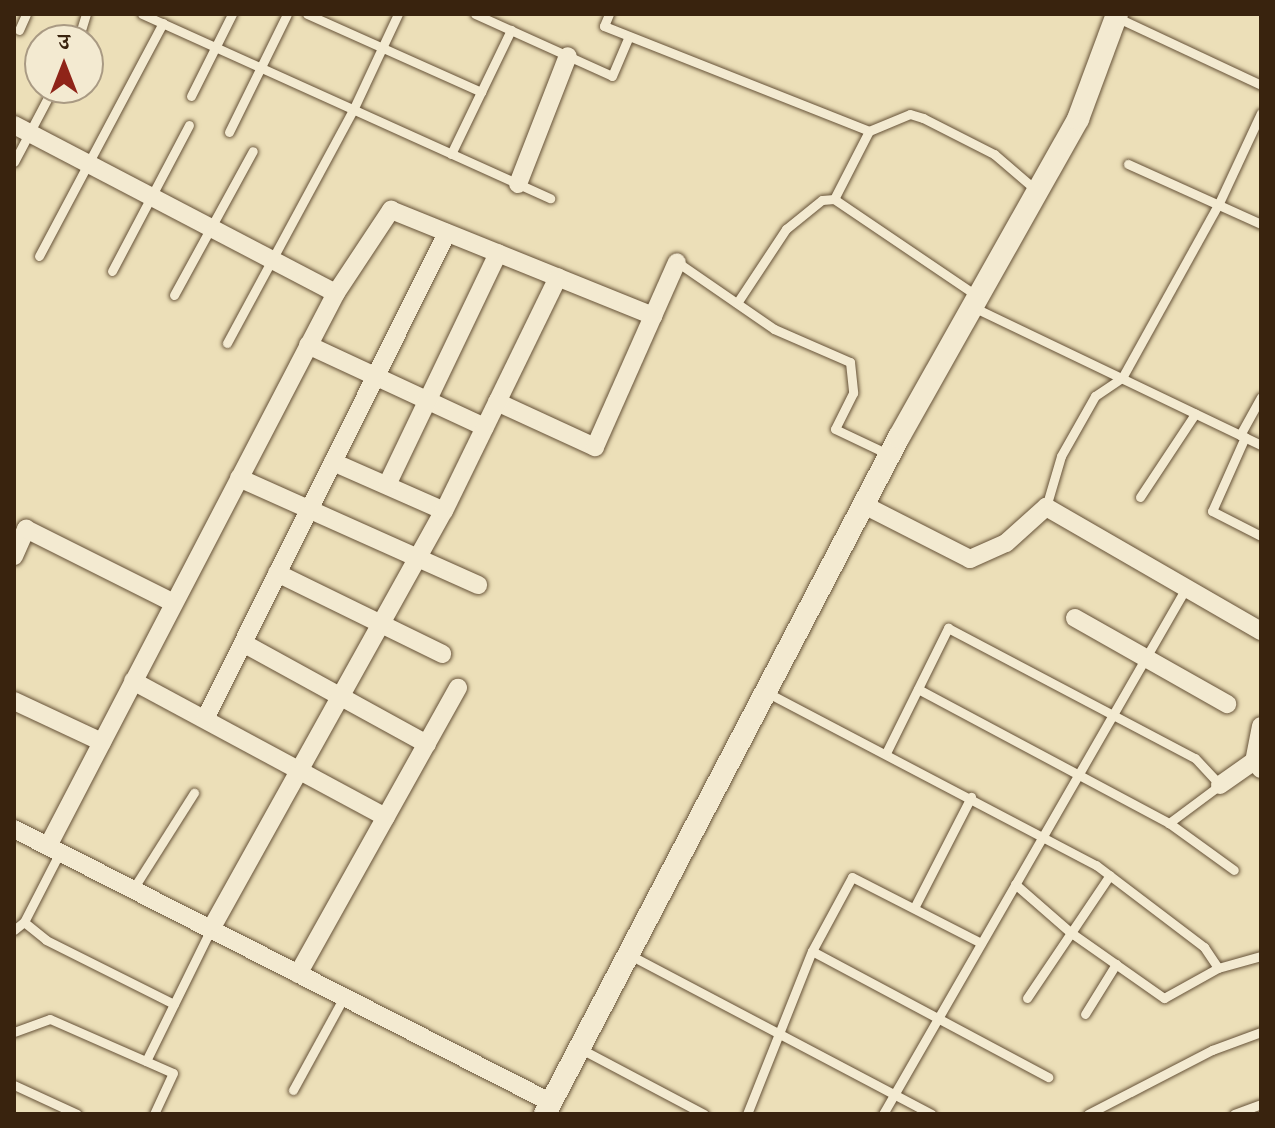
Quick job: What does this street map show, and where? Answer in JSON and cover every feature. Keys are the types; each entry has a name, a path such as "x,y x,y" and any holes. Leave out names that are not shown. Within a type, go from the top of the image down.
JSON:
{"street":[{"path":"14,829 344,997 548,1108 890,455 1078,119 1116,16"},
{"path":"518,184 568,56"},
{"path":"21,129 336,293"},
{"path":"54,849 102,742 308,345 336,293 391,210 653,316"},
{"path":"205,719 447,233"},
{"path":"387,485 498,253"},
{"path":"497,402 595,447 677,262"},
{"path":"211,929 444,511 558,277"},
{"path":"308,345 485,427"},
{"path":"333,462 444,511"},
{"path":"239,478 478,585"},
{"path":"864,505 970,559 1006,543 1046,507 1261,631"},
{"path":"14,556 20,526 174,603"},
{"path":"277,573 442,654"},
{"path":"1075,618 1227,704"},
{"path":"243,643 427,744"},
{"path":"133,681 386,817"},
{"path":"298,974 458,688"},
{"path":"14,701 102,742"},
{"path":"1220,785 1258,765 1261,726"}],"lane":[{"path":"19,30 26,14"},
{"path":"142,14 550,198"},
{"path":"191,96 232,14"},
{"path":"229,132 287,14"},
{"path":"307,14 481,92"},
{"path":"227,343 353,110 398,14"},
{"path":"475,14 612,76 629,36"},
{"path":"609,14 604,26 869,131"},
{"path":"1116,16 1261,85"},
{"path":"39,256 91,165 163,23"},
{"path":"451,154 511,30"},
{"path":"14,162 21,129 41,104"},
{"path":"1046,507 1061,456 1095,396 1122,378 1219,203 1261,113"},
{"path":"834,199 869,131 910,114 994,154 1038,191"},
{"path":"112,271 189,125"},
{"path":"174,295 253,151"},
{"path":"1128,164 1261,224"},
{"path":"737,303 786,229 822,200 834,199 976,302 1122,378 1261,445"},
{"path":"677,262 774,329 850,362 853,393 835,429 890,455"},
{"path":"1261,397 1212,511 1261,536"},
{"path":"1140,497 1179,443 1191,412 1198,415"},
{"path":"883,1114 1186,588"},
{"path":"886,753 948,628 1195,758 1220,785 1169,823"},
{"path":"918,689 1080,772 1169,823 1234,870"},
{"path":"766,692 1044,834 1110,875 1204,947 1218,968"},
{"path":"133,889 194,793"},
{"path":"914,908 971,797"},
{"path":"14,930 24,922 54,849"},
{"path":"1027,998 1110,875"},
{"path":"747,1114 812,951 852,877 981,943"},
{"path":"1015,884 1070,932 1164,998 1218,968 1261,956"},
{"path":"24,922 46,940 174,1004"},
{"path":"146,1061 211,929"},
{"path":"812,951 1048,1077"},
{"path":"628,954 931,1114"},
{"path":"1085,1014 1116,964"},
{"path":"293,1090 344,997"},
{"path":"14,1032 50,1019 173,1073 154,1114"},
{"path":"1088,1114 1212,1050 1261,1032"},
{"path":"578,1047 704,1114"},
{"path":"14,1085 77,1114"},
{"path":"1234,1114 1261,1104"}]}
